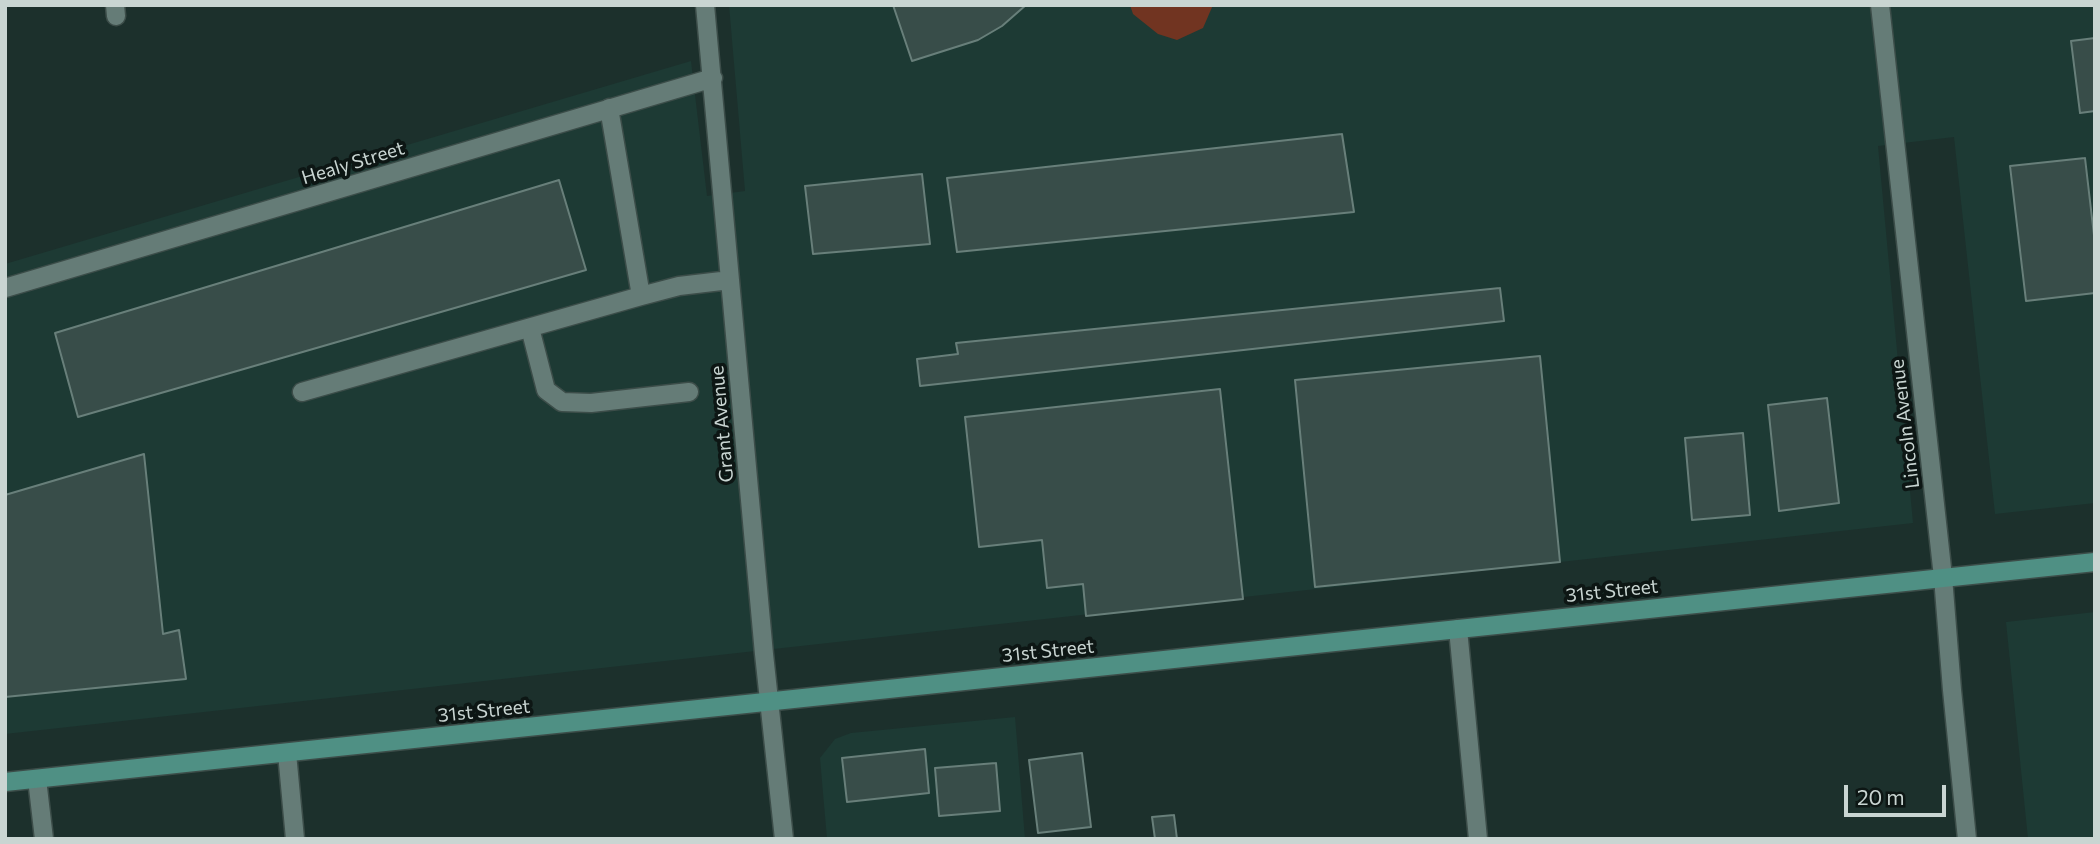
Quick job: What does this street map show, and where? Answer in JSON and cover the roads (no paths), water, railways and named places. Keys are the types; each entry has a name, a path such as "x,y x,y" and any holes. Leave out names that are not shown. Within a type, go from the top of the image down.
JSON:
{"main road":[{"name":"31st Street","path":"5,782 2095,562"}],"street":[{"name":"Grant Avenue","path":"705,5 784,839"},
{"name":"Lincoln Avenue","path":"1880,5 1943,577 1967,839"},
{"name":"Healy Street","path":"5,288 713,78"},
{"path":"609,108 641,296"},
{"path":"302,392 641,296 679,286 730,279"},
{"path":"530,328 546,390 562,402 591,403 689,392"},
{"path":"1458,628 1478,839"},
{"path":"287,752 295,839"},
{"path":"37,779 44,839"}]}
